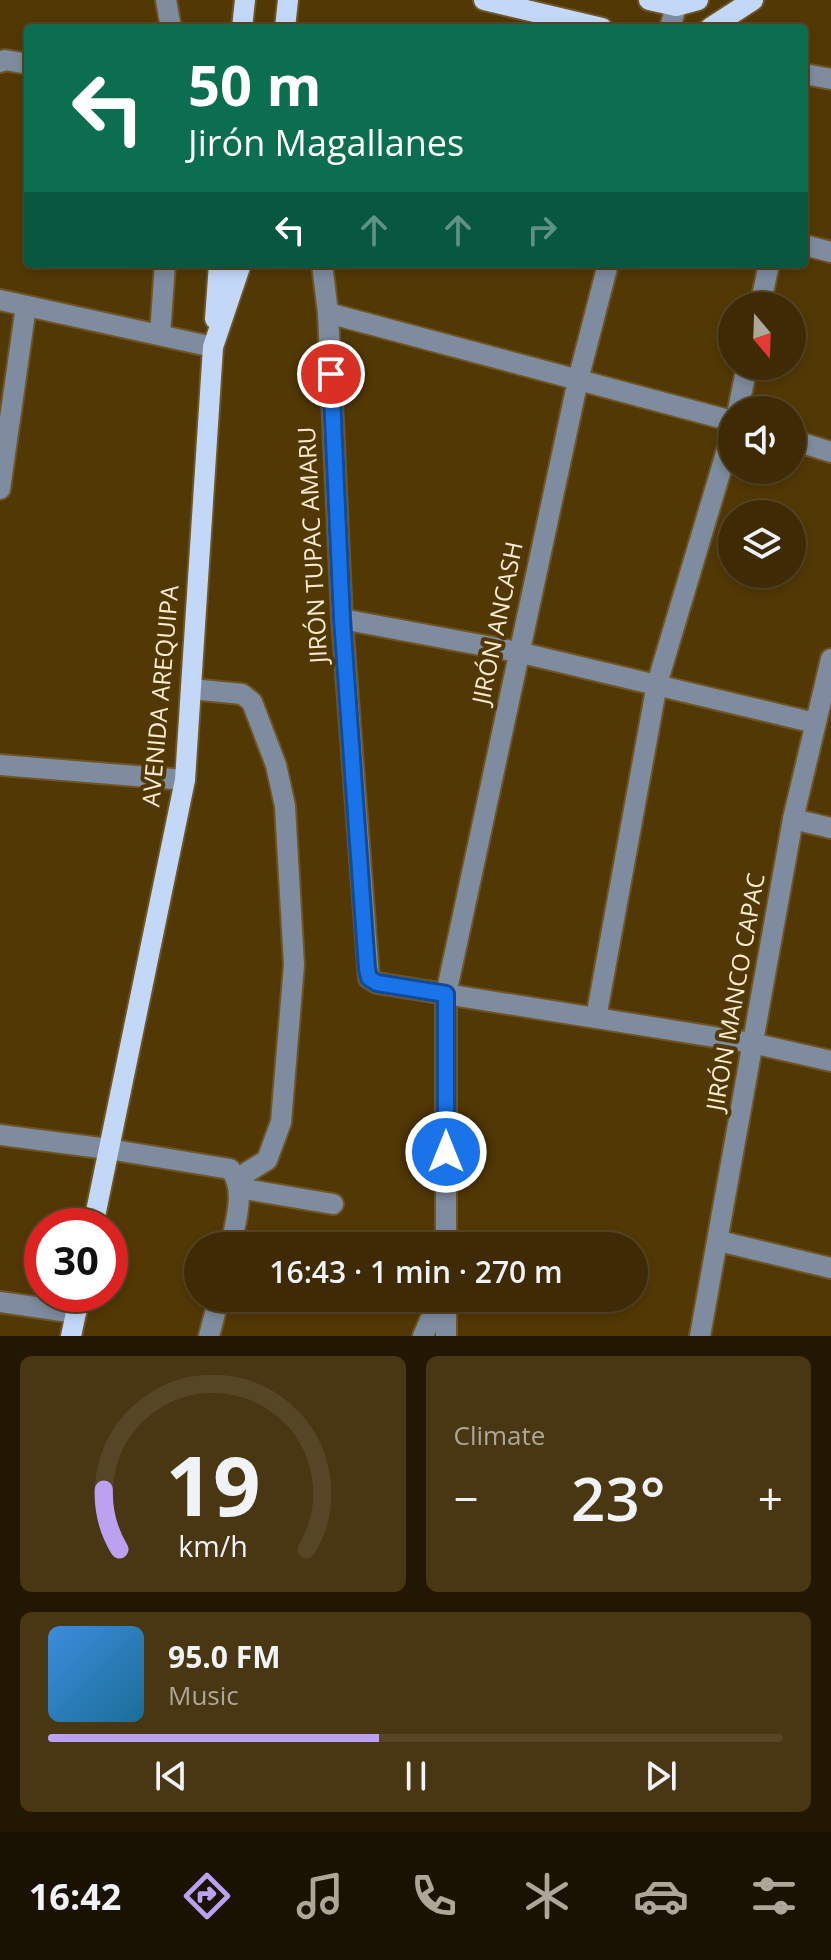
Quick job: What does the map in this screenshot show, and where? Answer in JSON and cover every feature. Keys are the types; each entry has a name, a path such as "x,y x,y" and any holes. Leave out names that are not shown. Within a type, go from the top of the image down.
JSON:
{"main road":[{"path":"242,24 245,0"},
{"path":"286,24 290,0"},
{"path":"484,0 585,24"},
{"path":"649,0 676,6 698,0"},
{"path":"716,24 753,0"},
{"path":"213,347 219,268"},
{"name":"AVENIDA AREQUIPA","path":"97,1208 185,780 213,347 240,268"},
{"path":"71,1336 76,1312"}],"street":[{"path":"166,0 170,24"},
{"path":"290,0 293,24"},
{"path":"671,24 676,6"},
{"path":"0,62 24,63"},
{"path":"808,75 831,79"},
{"path":"808,246 831,252"},
{"path":"160,335 165,268"},
{"name":"JIRÓN TUPAC AMARU","path":"322,268 328,313 342,619 367,968 369,978 377,983 446,994"},
{"name":"JIRÓN ANCASH","path":"446,1232 446,994 578,380 607,268"},
{"path":"763,292 768,268"},
{"path":"0,300 213,347"},
{"path":"0,489 26,306"},
{"path":"328,313 718,417"},
{"path":"806,444 831,452"},
{"path":"596,1018 657,684 718,480"},
{"path":"342,619 518,652 815,723"},
{"name":"JIRÓN MANCO CAPAC","path":"700,1336 793,819 830,663"},
{"path":"191,689 242,694 252,702 276,765 285,806 294,965 281,1122 267,1160 239,1183"},
{"path":"0,765 185,780"},
{"path":"793,819 831,828"},
{"path":"446,994 752,1043 831,1061"},
{"path":"0,1135 230,1169 239,1183 233,1232"},
{"path":"239,1183 333,1204"},
{"path":"719,1241 831,1268"},
{"path":"0,1302 24,1303"},
{"path":"209,1336 215,1312"},
{"path":"423,1336 437,1312"},
{"path":"446,1312 446,1336"}],"route":[{"path":"331,374 342,619 367,968 369,978 377,983 446,994 446,1152"}]}
